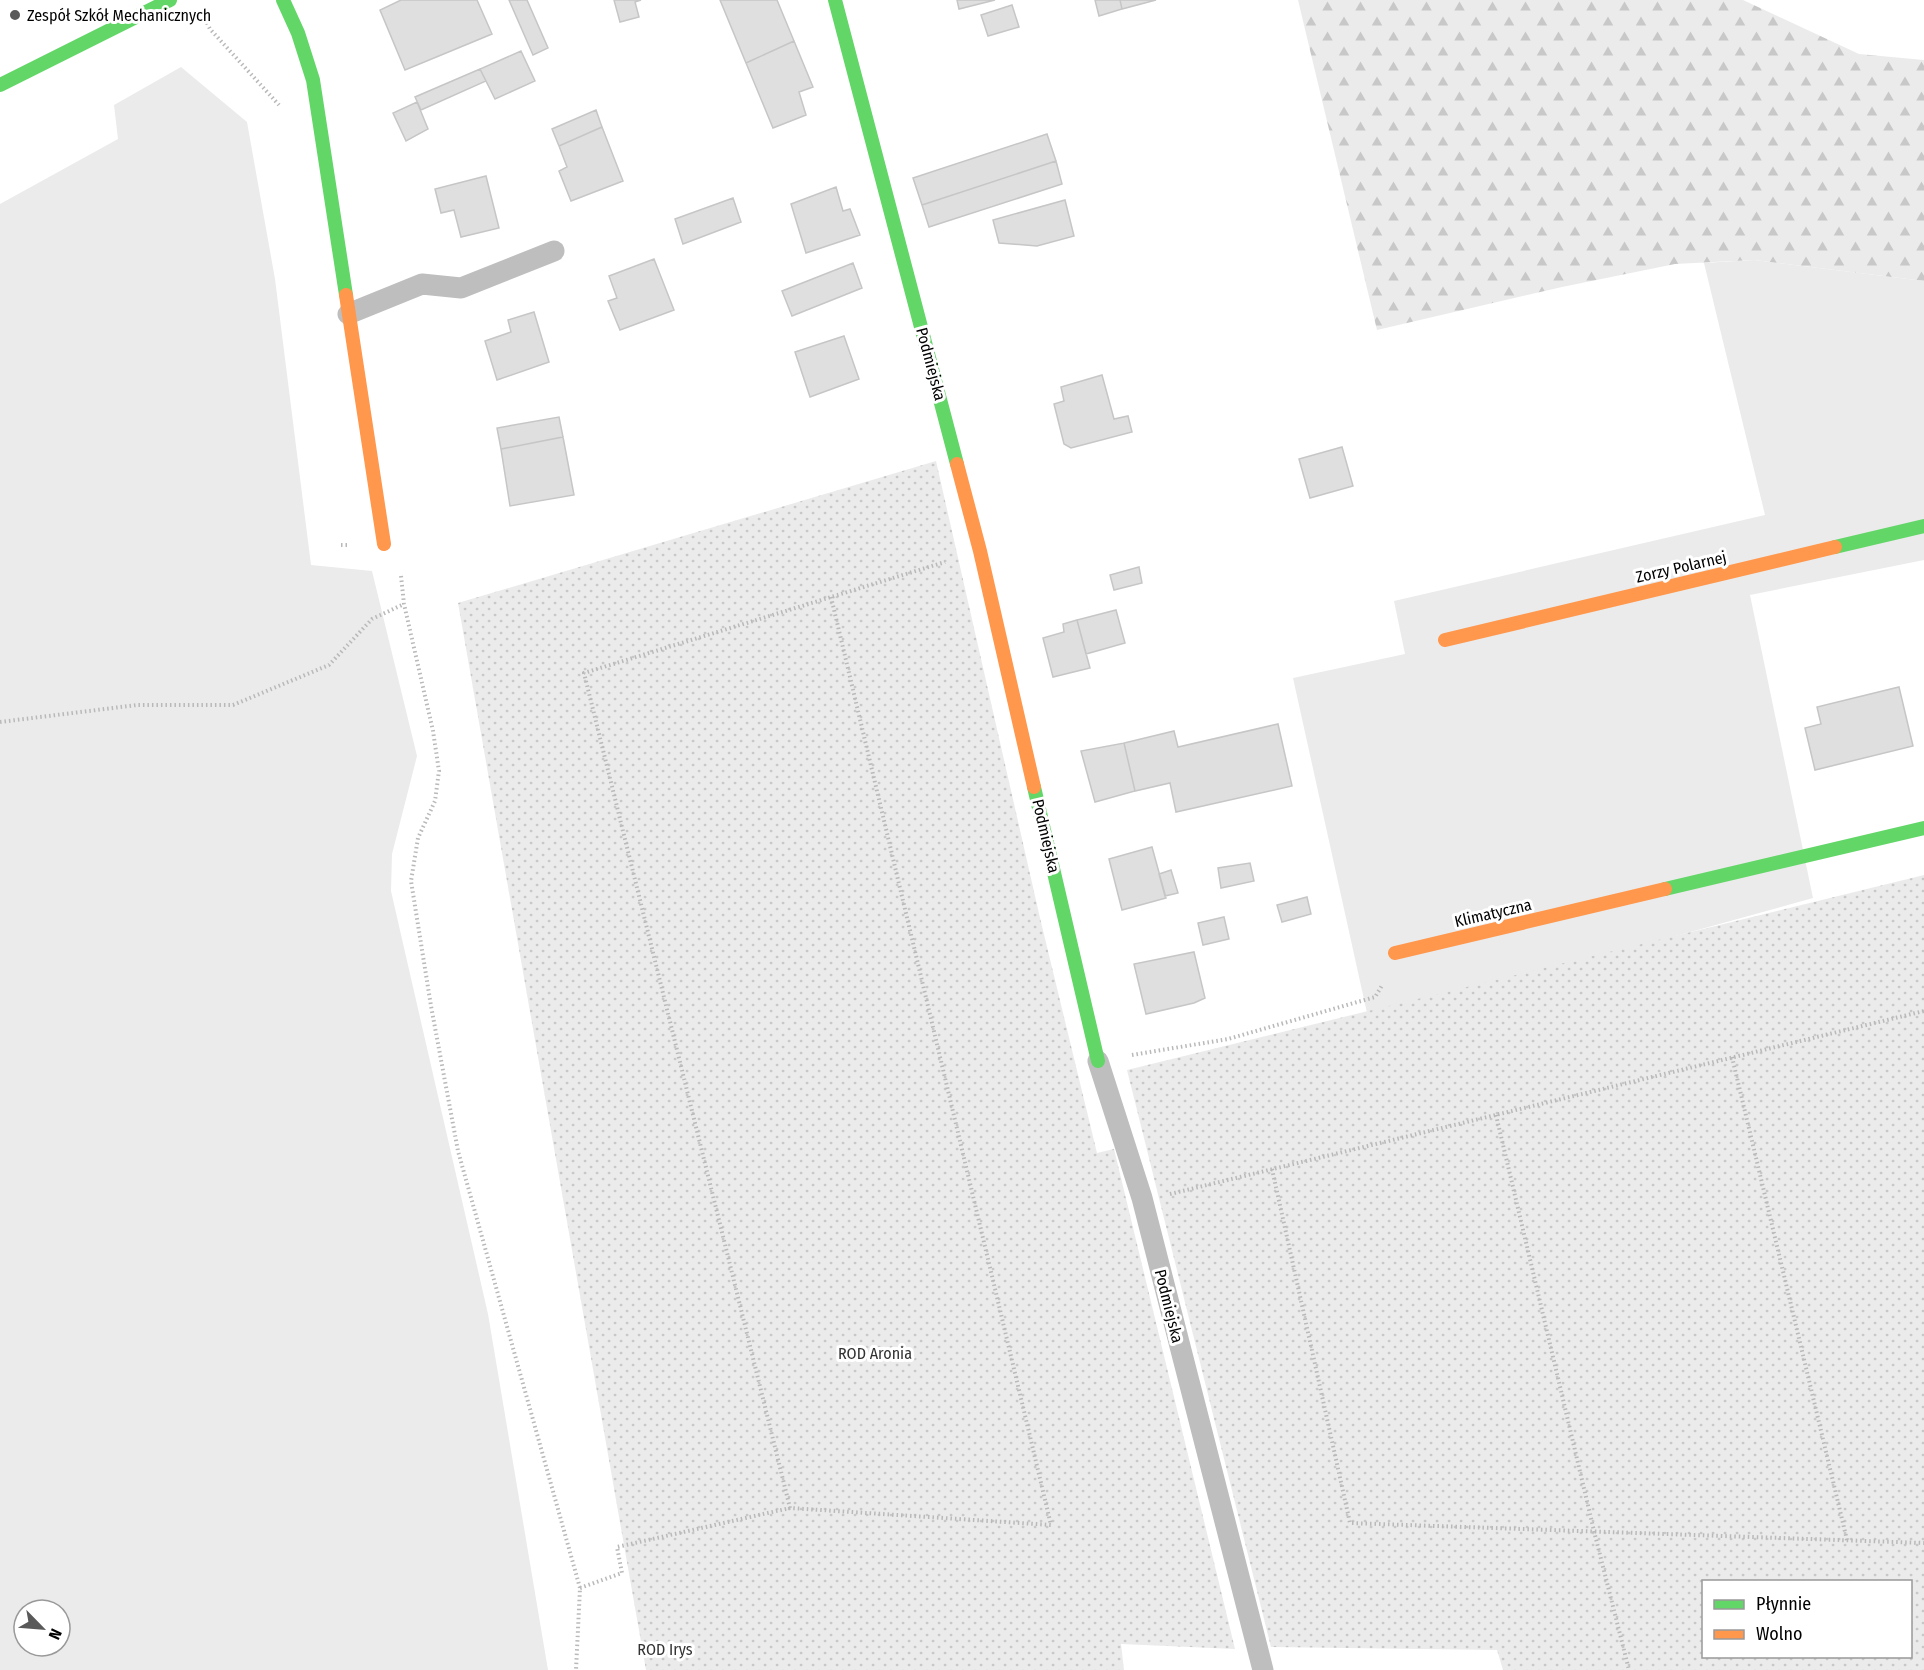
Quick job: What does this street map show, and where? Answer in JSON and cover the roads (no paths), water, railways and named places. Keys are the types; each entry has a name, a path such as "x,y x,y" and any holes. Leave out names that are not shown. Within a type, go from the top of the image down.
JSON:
{"street":[{"path":"0,85 170,0"},
{"path":"283,0 298,33 313,80 384,544"},
{"name":"Podmiejska","path":"835,0 980,551 1098,1061"},
{"name":"Zorzy Polarnej","path":"1445,640 1924,526"},
{"name":"Klimatyczna","path":"1395,953 1924,828"}],"lane":[{"path":"348,314 422,284 461,288 554,251"},
{"name":"Podmiejska","path":"1098,1061 1142,1198 1263,1670"}],"place":[{"name":"Zespół Szkół Mechanicznych","path":"15,15"}],"park label":[{"name":"ROD Aronia","path":"875,1353"},
{"name":"ROD Irys","path":"665,1649"}]}
